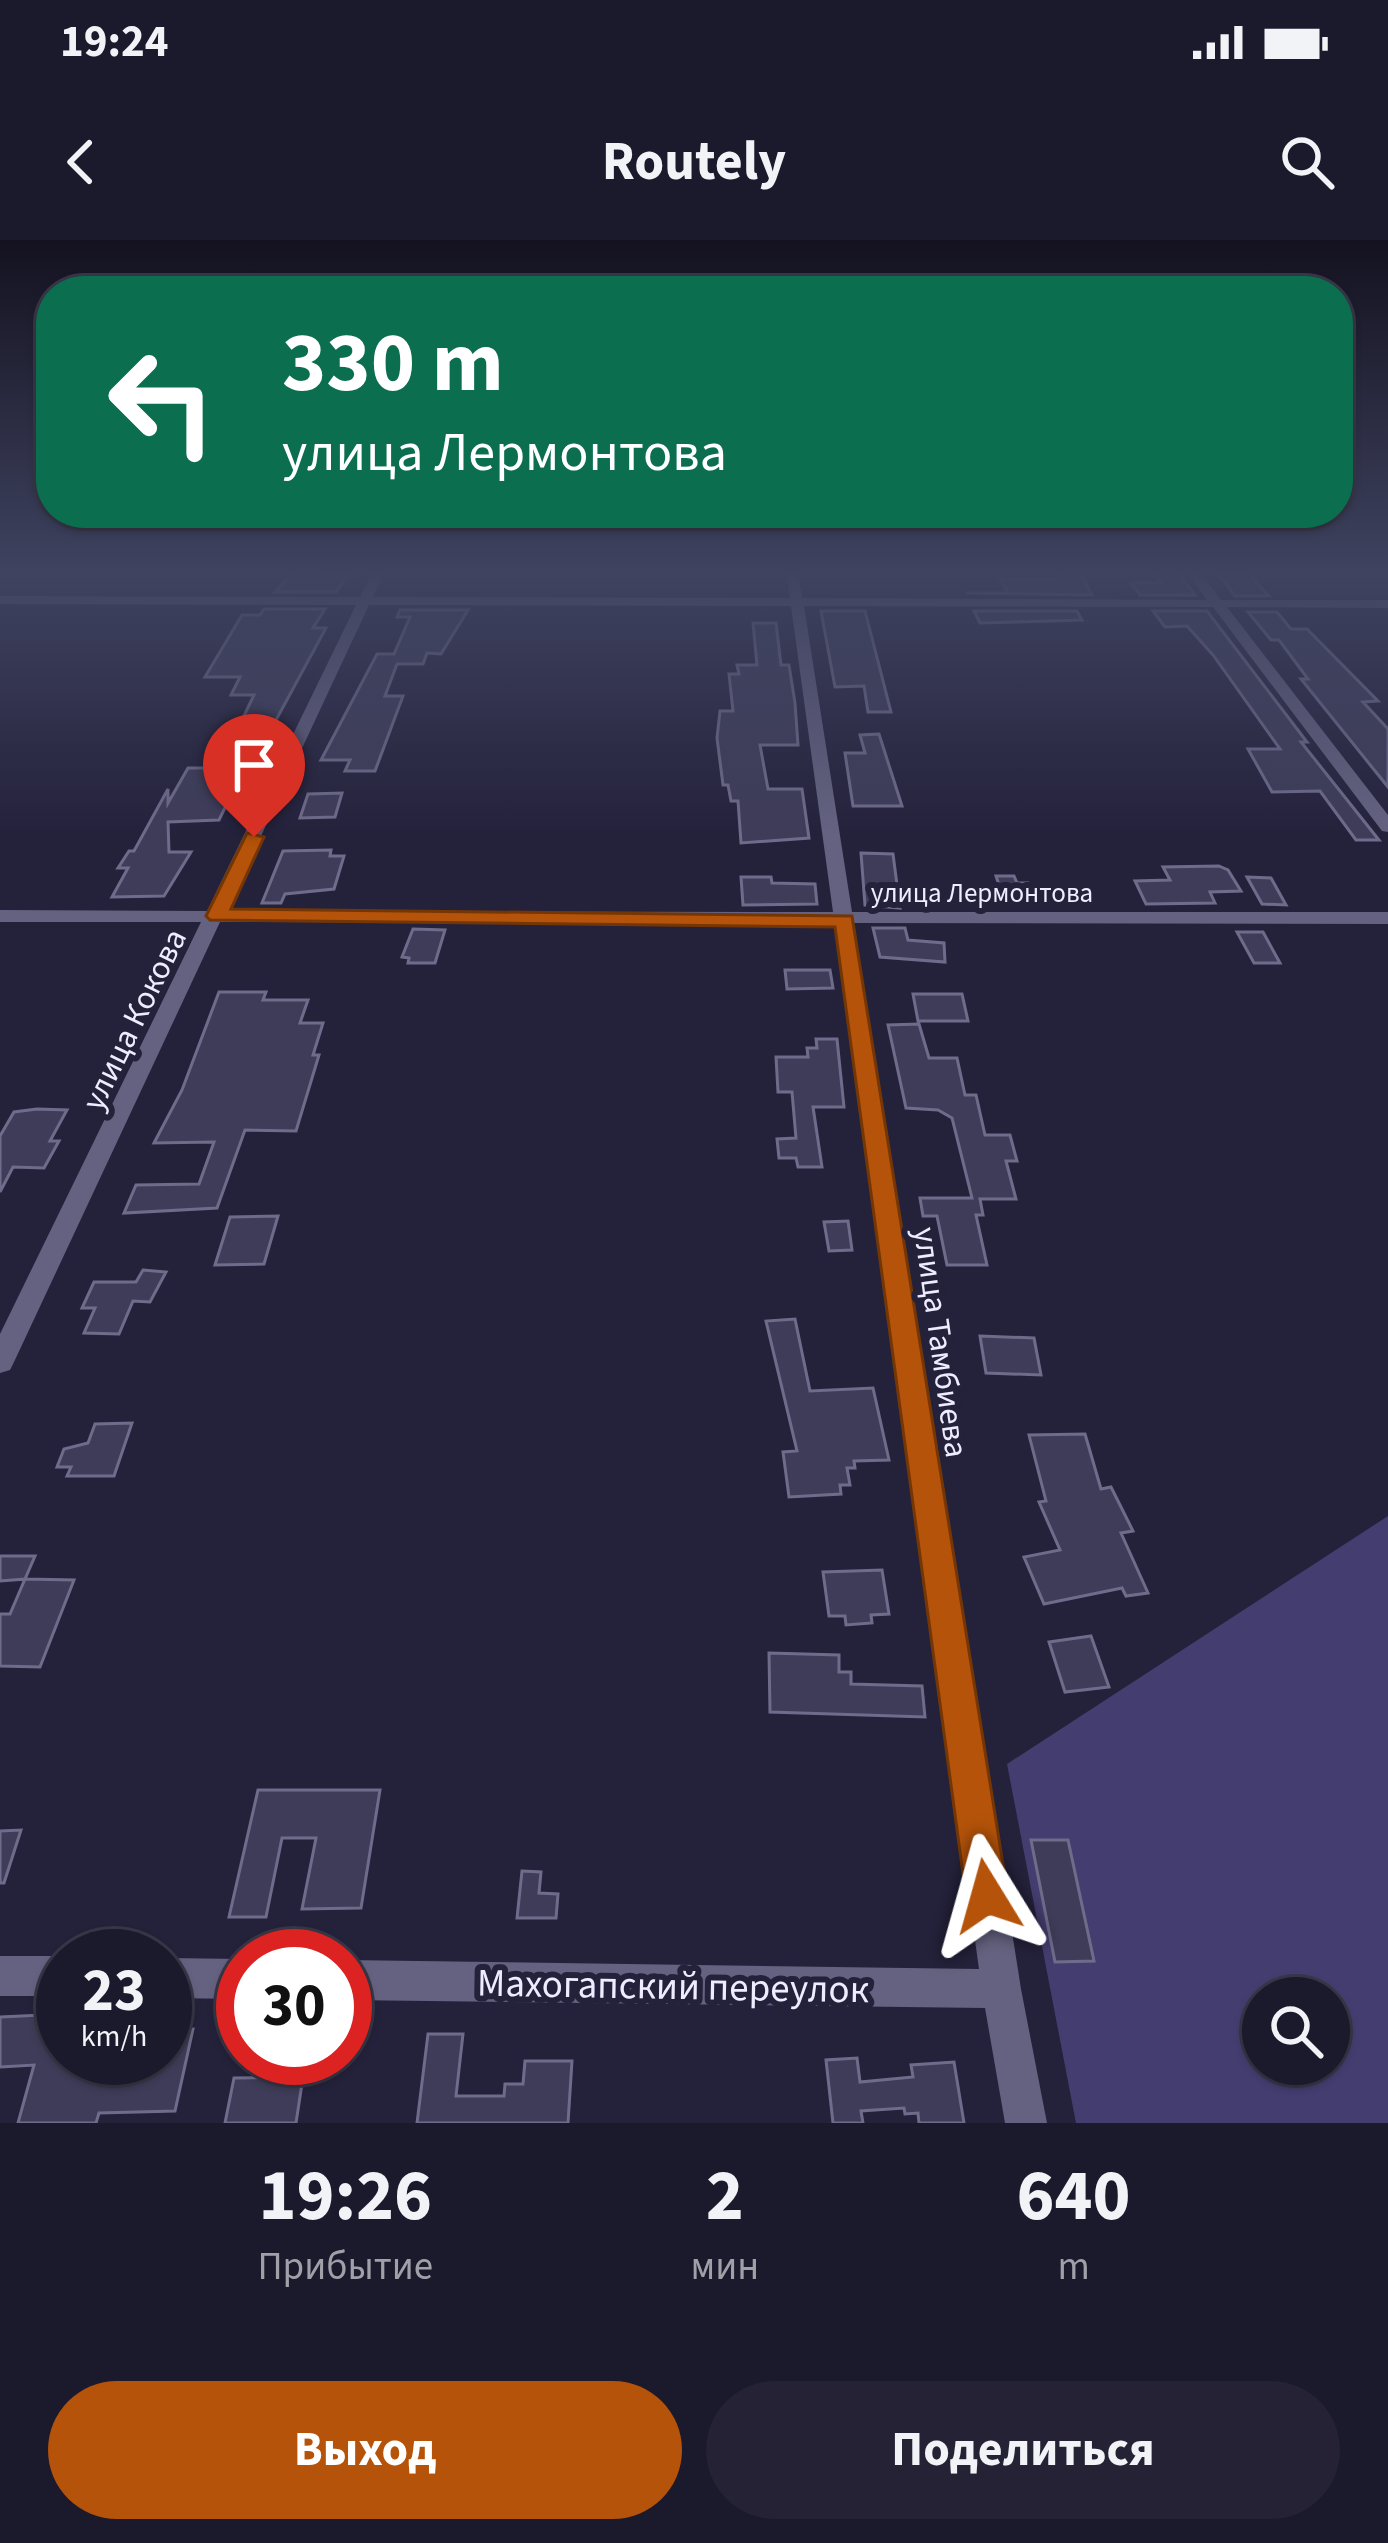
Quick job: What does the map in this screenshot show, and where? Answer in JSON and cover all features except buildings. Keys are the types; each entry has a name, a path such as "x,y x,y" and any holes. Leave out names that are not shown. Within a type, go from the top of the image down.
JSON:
{"street":[{"name":"улица Кокова","path":"0,1362 337,659"},
{"name":"улица Тамбиева","path":"804,659 1000,1989 1026,2123"},
{"path":"1258,659 1388,827"},
{"name":"улица Лермонтова","path":"0,916 844,921 1388,918"},
{"path":"0,1976 36,1976"},
{"name":"Махогапский переулок","path":"372,1980 1000,1989"}],"shaded area":[{"path":"1388,1516 1388,2123 1076,2123 1007,1764"}],"route":[{"path":"254,837 217,916 844,921 987,1896"}]}
